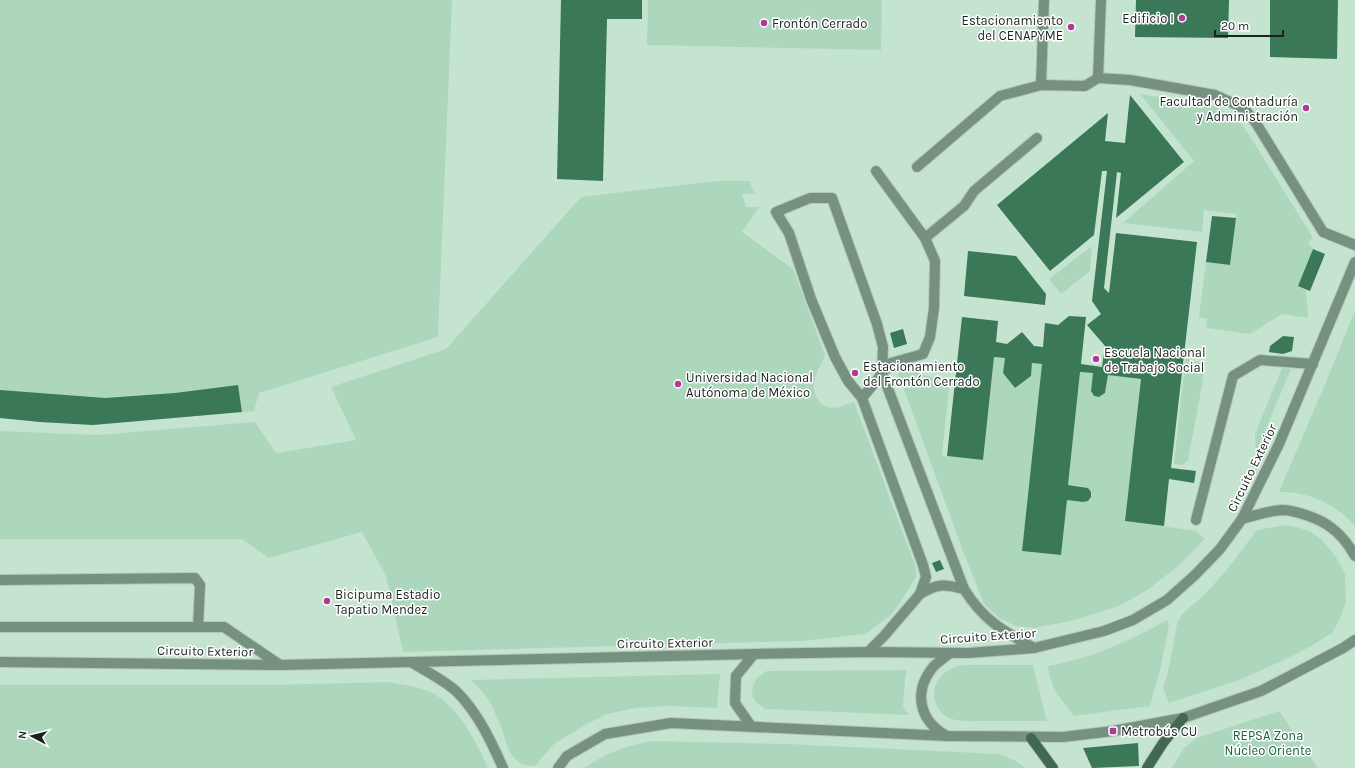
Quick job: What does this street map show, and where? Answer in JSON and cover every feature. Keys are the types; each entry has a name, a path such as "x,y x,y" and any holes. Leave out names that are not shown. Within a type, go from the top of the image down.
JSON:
{"main road":[{"path":"1148,768 1163,743 1183,718"},
{"path":"1030,738 1053,768"}],"street":[{"path":"1041,85 1044,0"},
{"path":"1098,78 1101,0"},
{"path":"917,167 1000,96 1041,85 1085,86 1098,78 1130,80 1215,95 1237,105 1247,112 1256,123 1323,232 1355,245"},
{"path":"925,238 964,206 974,191 1037,138"},
{"path":"862,398 891,363 923,354 930,337 934,308 935,261 925,238 876,171"},
{"path":"868,652 884,636 920,594 926,578 923,565 862,398 848,381 835,357 811,299 789,233 776,212 810,198 832,198 877,324 883,347 882,373 964,589 974,605 987,619 1012,636 1034,648"},
{"name":"Circuito Exterior","path":"0,662 280,665 754,654 868,652 950,653 1034,648 1104,631 1133,620 1167,600 1195,575 1220,549 1242,520 1279,444 1352,274 1355,262"},
{"path":"1196,520 1233,376 1260,360 1313,364"},
{"path":"1242,520 1267,512 1283,510 1297,513 1329,526 1351,549 1355,556"},
{"path":"0,580 195,578 200,585 198,627"},
{"path":"920,594 941,585 964,589"},
{"path":"0,627 224,627 280,665"},
{"path":"1343,648 1355,633"},
{"path":"558,768 567,756 605,734 671,723 947,736 1030,738 1070,736 1112,731 1183,718 1261,691 1343,648 1355,640"},
{"path":"947,736 939,732 930,724 924,715 922,696 923,686 928,676 934,667 950,653"},
{"path":"751,726 735,703 735,696 736,676 754,654"},
{"path":"410,662 457,692 480,722 503,768"}],"shaded area":[{"name":"Universidad Nacional Autónoma de México","path":"0,0 1355,0 1355,768 0,768"}],"green space":[{"path":"0,0 452,0 438,337 259,393 254,411 93,425 0,418"},
{"name":"Frontón Cerrado","path":"648,0 882,0 881,50 647,45"},
{"path":"1140,94 1211,105 1232,116 1248,133 1313,238 1308,242 1313,249 1298,286 1306,289 1308,318 1282,314 1250,334 1206,328 1207,319 1199,317 1206,262 1230,265 1236,214 1204,210 1202,232 1123,223 1194,161"},
{"path":"716,181 749,181 755,193 742,194 746,207 759,207 742,232 793,269 825,355 814,381 815,392 819,402 833,408 841,407 854,402 916,568 916,577 891,615 865,634 802,641 403,652 386,576 362,532 269,558 242,539 0,539 0,431 98,435 255,422 276,453 356,440 331,387 446,349 581,197"},
{"path":"1092,246 1090,271 1061,294 1049,279"},
{"path":"1355,310 1355,526 1339,511 1321,500 1290,492 1279,492"},
{"path":"1186,355 1190,355 1189,361 1205,363 1188,460 1182,465 1174,464"},
{"path":"994,357 1005,358 1003,373 1015,388 1031,376 1032,363 1042,364 1022,551 1060,555 1067,500 1084,502 1090,499 1092,494 1085,487 1068,485 1080,372 1093,373 1091,391 1094,396 1099,397 1105,393 1108,375 1141,379 1125,521 1196,531 1205,539 1176,568 1147,590 1119,606 1075,620 1035,628 1015,626 999,618 984,604 895,365 899,364 902,372 914,370 930,377 950,379 942,456 983,460"},
{"path":"1282,368 1291,369 1256,452 1255,434"},
{"path":"1286,525 1311,532 1322,540 1336,557 1345,574 1346,601 1342,614 1333,632 1290,657 1242,679 1169,703 1163,688 1168,672 1177,624 1182,614 1203,596 1225,572 1257,530"},
{"path":"1167,620 1169,626 1160,670 1150,706 1074,716 1060,698 1054,687 1049,674 1048,666 1095,654 1124,642"},
{"path":"962,665 1033,665 1047,721 967,721 947,717 940,711 935,702 935,687 942,675 953,668"},
{"path":"907,670 903,706 909,715 765,709 757,703 752,696 755,681 767,671"},
{"path":"720,674 717,708 668,706 636,708 607,714 585,725 554,744 535,766 527,766 520,763 510,753 501,726 490,702 470,680"},
{"path":"387,682 421,689 442,699 466,726 488,768 0,768 0,685 273,685"},
{"name":"REPSA Zona Núcleo Oriente","path":"1279,711 1318,768 1172,768 1184,748 1197,738"},
{"path":"653,741 789,744 999,754 1014,760 1025,768 584,768 617,750"}],"building":[{"path":"561,0 642,0 642,19 607,19 603,181 557,179"},
{"name":"Edificio I","path":"1136,0 1229,0 1228,38 1135,37"},
{"path":"1270,0 1338,0 1337,59 1270,57"},
{"path":"1130,95 1184,162 1116,218 1121,173 1117,172 1104,288 1109,293 1116,233 1197,242 1171,468 1196,471 1194,483 1169,479 1164,526 1125,521 1141,379 1108,375 1105,393 1099,397 1094,396 1091,391 1093,373 1080,372 1068,485 1088,488 1091,492 1091,497 1088,501 1083,502 1067,500 1061,555 1022,551 1042,364 1032,363 1031,376 1015,388 1003,373 1005,358 994,357 983,460 947,456 962,317 998,321 996,342 1007,344 1022,332 1034,346 1043,347 1045,323 1058,325 1069,316 1086,317 1081,364 1102,367 1105,346 1087,325 1101,314 1092,301 1107,171 1102,171 1094,235 1050,271 997,205 1108,113 1105,141 1125,143"},
{"path":"1212,216 1236,218 1230,265 1206,262"},
{"path":"1313,249 1325,254 1310,291 1298,286"},
{"path":"968,251 1016,256 1046,294 1045,305 964,296"},
{"path":"903,329 907,344 894,348 890,333"},
{"path":"1283,336 1294,337 1292,351 1283,354 1269,352 1270,346"},
{"path":"238,385 242,412 93,425 0,418 0,390 105,398 175,393"},
{"path":"940,560 944,569 936,572 932,563"},
{"path":"1138,743 1139,766 1092,768 1083,748"}],"place":[{"name":"Edificio I","path":"1182,18"},
{"name":"Frontón Cerrado","path":"764,23"},
{"name":"Estacionamiento del CENAPYME","path":"1071,27"},
{"name":"Facultad de Contaduría y Administración","path":"1306,108"},
{"name":"Escuela Nacional de Trabajo Social","path":"1096,359"},
{"name":"Estacionamiento del Frontón Cerrado","path":"855,373"},
{"name":"Universidad Nacional Autónoma de México","path":"678,384"},
{"name":"Bicipuma Estadio Tapatio Mendez","path":"327,601"},
{"name":"Metrobús CU","path":"1113,731"}]}
